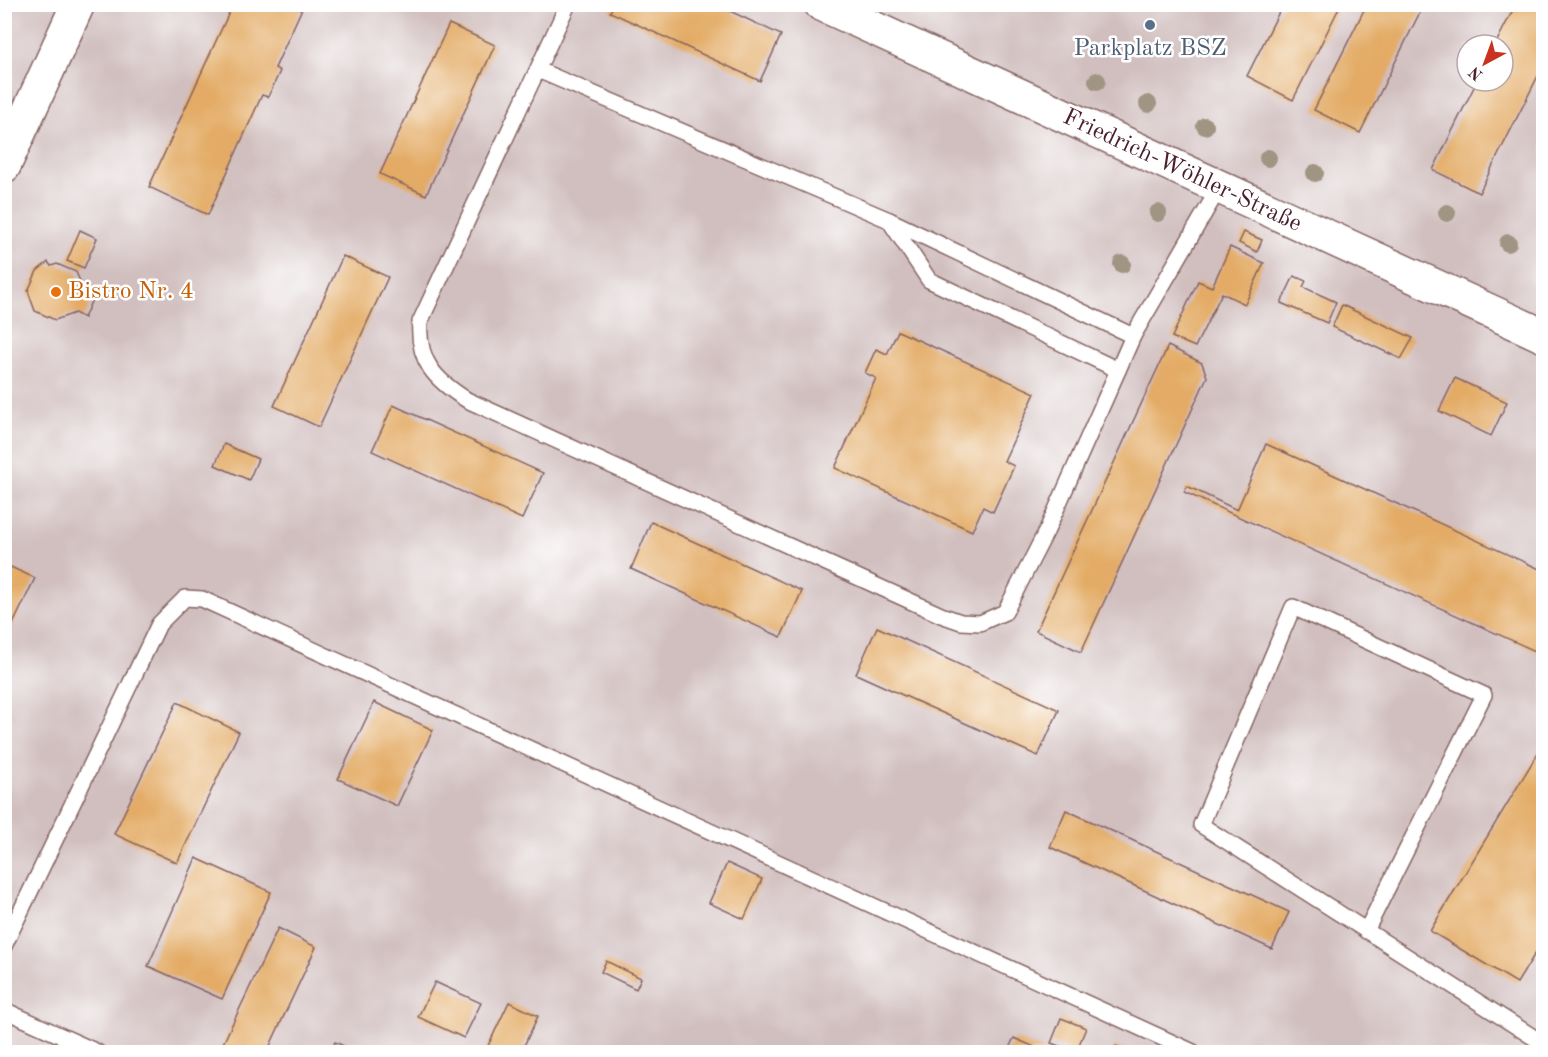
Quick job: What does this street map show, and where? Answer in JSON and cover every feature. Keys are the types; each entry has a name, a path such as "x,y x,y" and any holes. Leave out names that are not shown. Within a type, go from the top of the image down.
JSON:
{"street":[{"path":"4,166 78,4"},
{"name":"Friedrich-Wöhler-Straße","path":"820,4 1544,336"}],"lane":[{"path":"568,4 420,322 419,341 423,356 445,386 467,400 941,615 961,622 980,623 1005,612 1047,530 1133,336 1219,188"},
{"path":"538,70 889,220 1133,336"},
{"path":"889,220 929,280 1118,370"},
{"path":"4,946 159,624 185,598 202,598 1192,1053"},
{"path":"1366,931 1484,695 1293,607 1201,825 1366,931 1544,1044"},
{"path":"4,1010 97,1053"}],"shaded area":[{"path":"5,5 1543,5 1543,1052 5,1052"}],"building":[{"path":"233,4 304,4 275,68 280,71 268,97 262,95 208,215 149,187"},
{"path":"614,4 715,4 781,35 760,81 610,12"},
{"path":"1283,4 1341,4 1293,100 1247,76"},
{"path":"1367,4 1424,4 1360,133 1314,110"},
{"path":"1516,4 1544,4 1544,64 1479,193 1433,170 1471,93 1515,93 1515,33 1501,33"},
{"path":"449,24 495,45 426,195 380,174"},
{"path":"80,230 97,238 84,268 67,261"},
{"path":"1244,232 1262,240 1257,252 1239,243"},
{"path":"1230,247 1264,263 1245,304 1222,293 1195,347 1172,337 1198,281 1212,287"},
{"path":"343,256 388,277 319,427 274,406"},
{"name":"Bistro Nr. 4","path":"48,262 51,266 57,264 76,272 85,293 93,297 84,318 75,313 55,320 35,311 28,291 37,271"},
{"path":"1294,276 1306,281 1303,287 1336,302 1327,323 1281,303"},
{"path":"1342,305 1413,338 1401,359 1332,327"},
{"path":"898,331 1035,393 1004,461 1014,466 993,512 983,507 972,531 835,468 876,378 865,373 876,349 887,354"},
{"path":"1168,346 1202,363 1207,377 1081,652 1036,631"},
{"path":"1455,378 1507,402 1491,436 1439,411"},
{"path":"393,405 543,473 522,519 372,451"},
{"path":"224,444 258,459 249,480 215,465"},
{"path":"1266,444 1544,571 1544,655 1184,492 1187,486 1237,510"},
{"path":"651,522 802,591 781,637 631,569"},
{"path":"4,564 35,578 4,643"},
{"path":"877,627 1059,710 1038,756 856,674"},
{"path":"177,702 239,732 177,863 114,834"},
{"path":"374,702 433,730 397,806 338,779"},
{"path":"1544,743 1544,939 1517,983 1430,931"},
{"path":"1066,810 1289,912 1272,949 1050,847"},
{"path":"196,858 271,892 222,999 148,966"},
{"path":"727,863 762,879 744,919 709,903"},
{"path":"278,928 316,947 267,1052 219,1052"},
{"path":"606,961 641,978 636,989 601,972"},
{"path":"435,982 481,1003 464,1038 418,1017"},
{"path":"509,1002 538,1016 521,1052 485,1052"},
{"path":"1061,1018 1086,1028 1076,1052 1051,1043"},
{"path":"1014,1038 1046,1052 1007,1052"},
{"path":"335,1042 357,1052 330,1052"},
{"path":"1116,1046 1129,1052 1113,1052"}],"place":[{"name":"Parkplatz BSZ","path":"1150,25"},
{"name":"Bistro Nr. 4","path":"56,292"}]}
